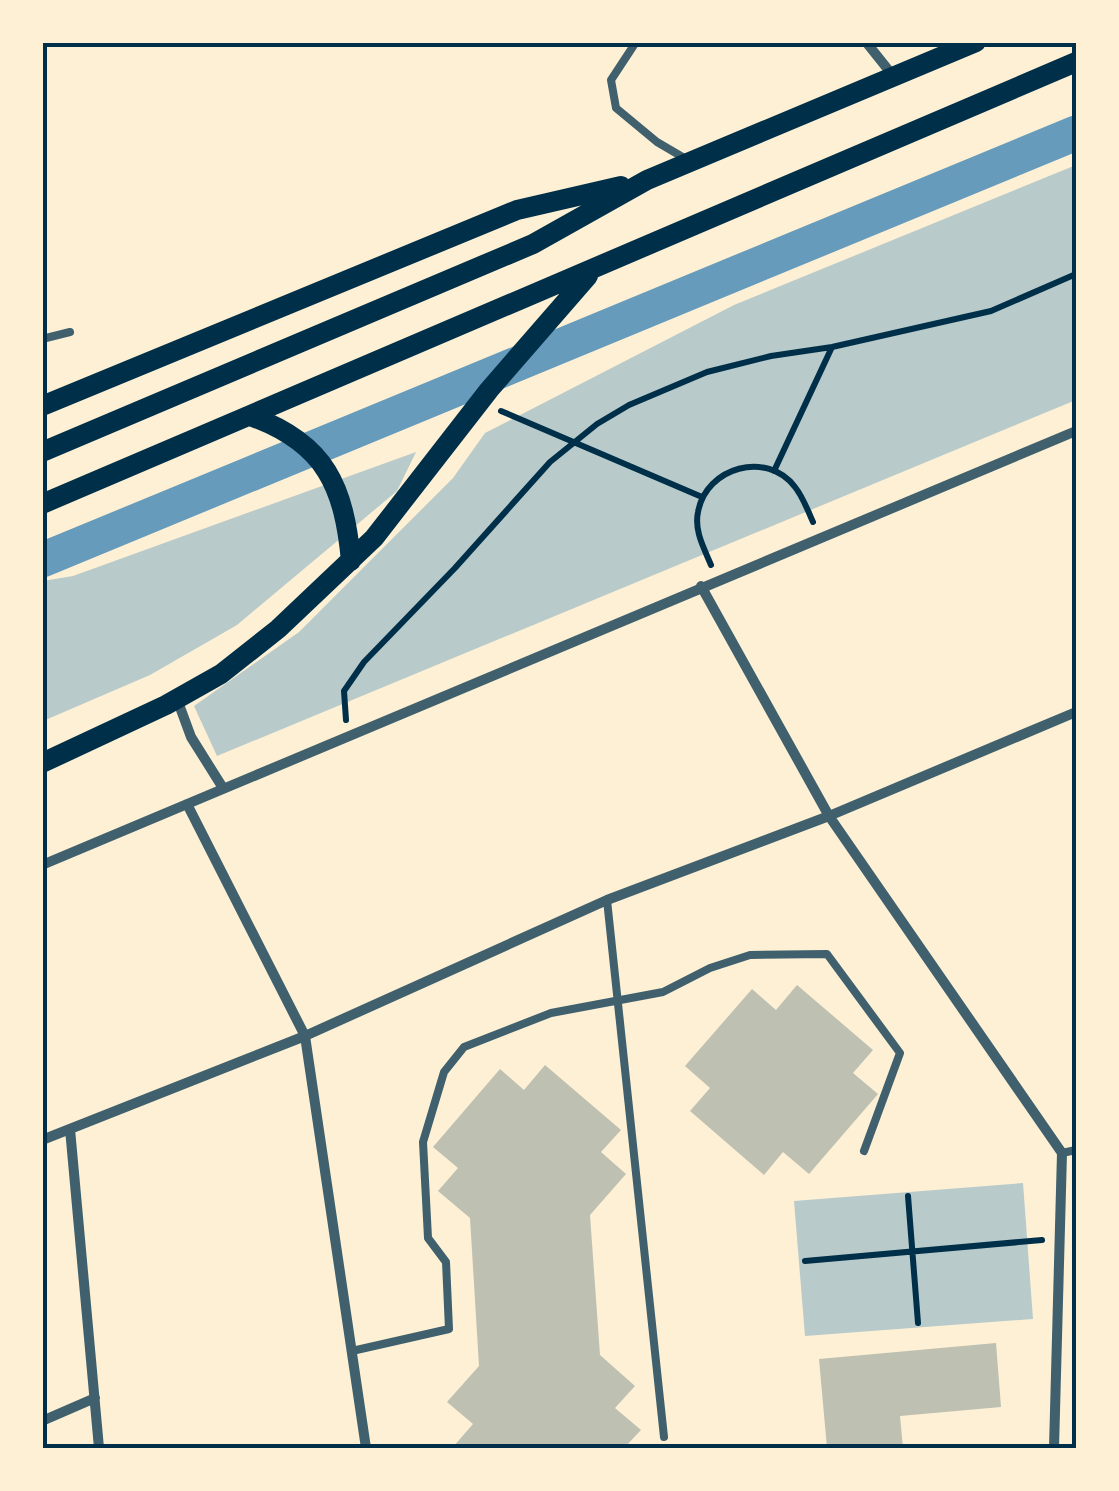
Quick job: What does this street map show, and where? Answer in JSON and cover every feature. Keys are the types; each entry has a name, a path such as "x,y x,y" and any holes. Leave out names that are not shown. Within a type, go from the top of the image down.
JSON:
{"main road":[{"path":"42,452 533,244 647,180 976,42"},
{"path":"42,504 1076,62"},
{"path":"42,406 518,210 647,180"},
{"path":"42,763 178,699 221,674 278,630 374,538 480,403 594,270"},
{"path":"253,417 285,428 304,442 326,468 348,534 351,561"}],"street":[{"path":"866,42 894,77"},
{"path":"42,866 1076,431"},
{"path":"701,586 829,816 1062,1153 1054,1448"},
{"path":"178,699 191,737 223,788"},
{"path":"42,1140 305,1036 607,900 829,816 1076,712"},
{"path":"187,804 305,1036 366,1448"},
{"path":"70,1129 99,1448"},
{"path":"42,1420 95,1398"}],"lane":[{"path":"636,42 611,80 616,108 657,142 691,162"},
{"path":"42,340 70,332"},
{"path":"607,900 664,1437"},
{"path":"352,1351 449,1329 446,1262 428,1238 424,1142 444,1072 464,1047 551,1014 663,992 710,968 750,956 827,954 900,1053 864,1152"},
{"path":"1062,1153 1076,1150"}],"path":[{"path":"351,734 344,714 344,690 364,662 550,462 629,405 707,372 991,311 1076,274"},
{"path":"774,471 832,347"},
{"path":"480,403 702,496"},
{"path":"718,580 698,534 697,515 702,496 730,470 747,466 774,471 794,485 820,537"},
{"path":"908,1196 918,1323"},
{"path":"805,1261 1059,1238"}],"shaded area":[{"path":"1076,165 1076,400 217,756 194,706 299,632 453,478 485,433 734,305"},
{"path":"416,452 397,491 237,625 150,675 43,721 43,581 73,576"},
{"path":"1023,1183 1033,1319 805,1336 794,1201"}],"building":[{"path":"797,985 873,1050 853,1073 878,1094 809,1174 783,1152 764,1175 690,1111 710,1088 685,1066 752,989 776,1010"},
{"path":"545,1065 621,1130 601,1152 626,1174 590,1215 600,1355 635,1386 615,1408 641,1430 624,1448 455,1448 473,1424 447,1402 479,1366 470,1218 438,1191 458,1168 433,1147 500,1069 524,1090"},
{"path":"996,1343 1001,1407 900,1416 903,1448 827,1448 819,1359"}],"waterway":[{"path":"42,560 1076,133"}]}
